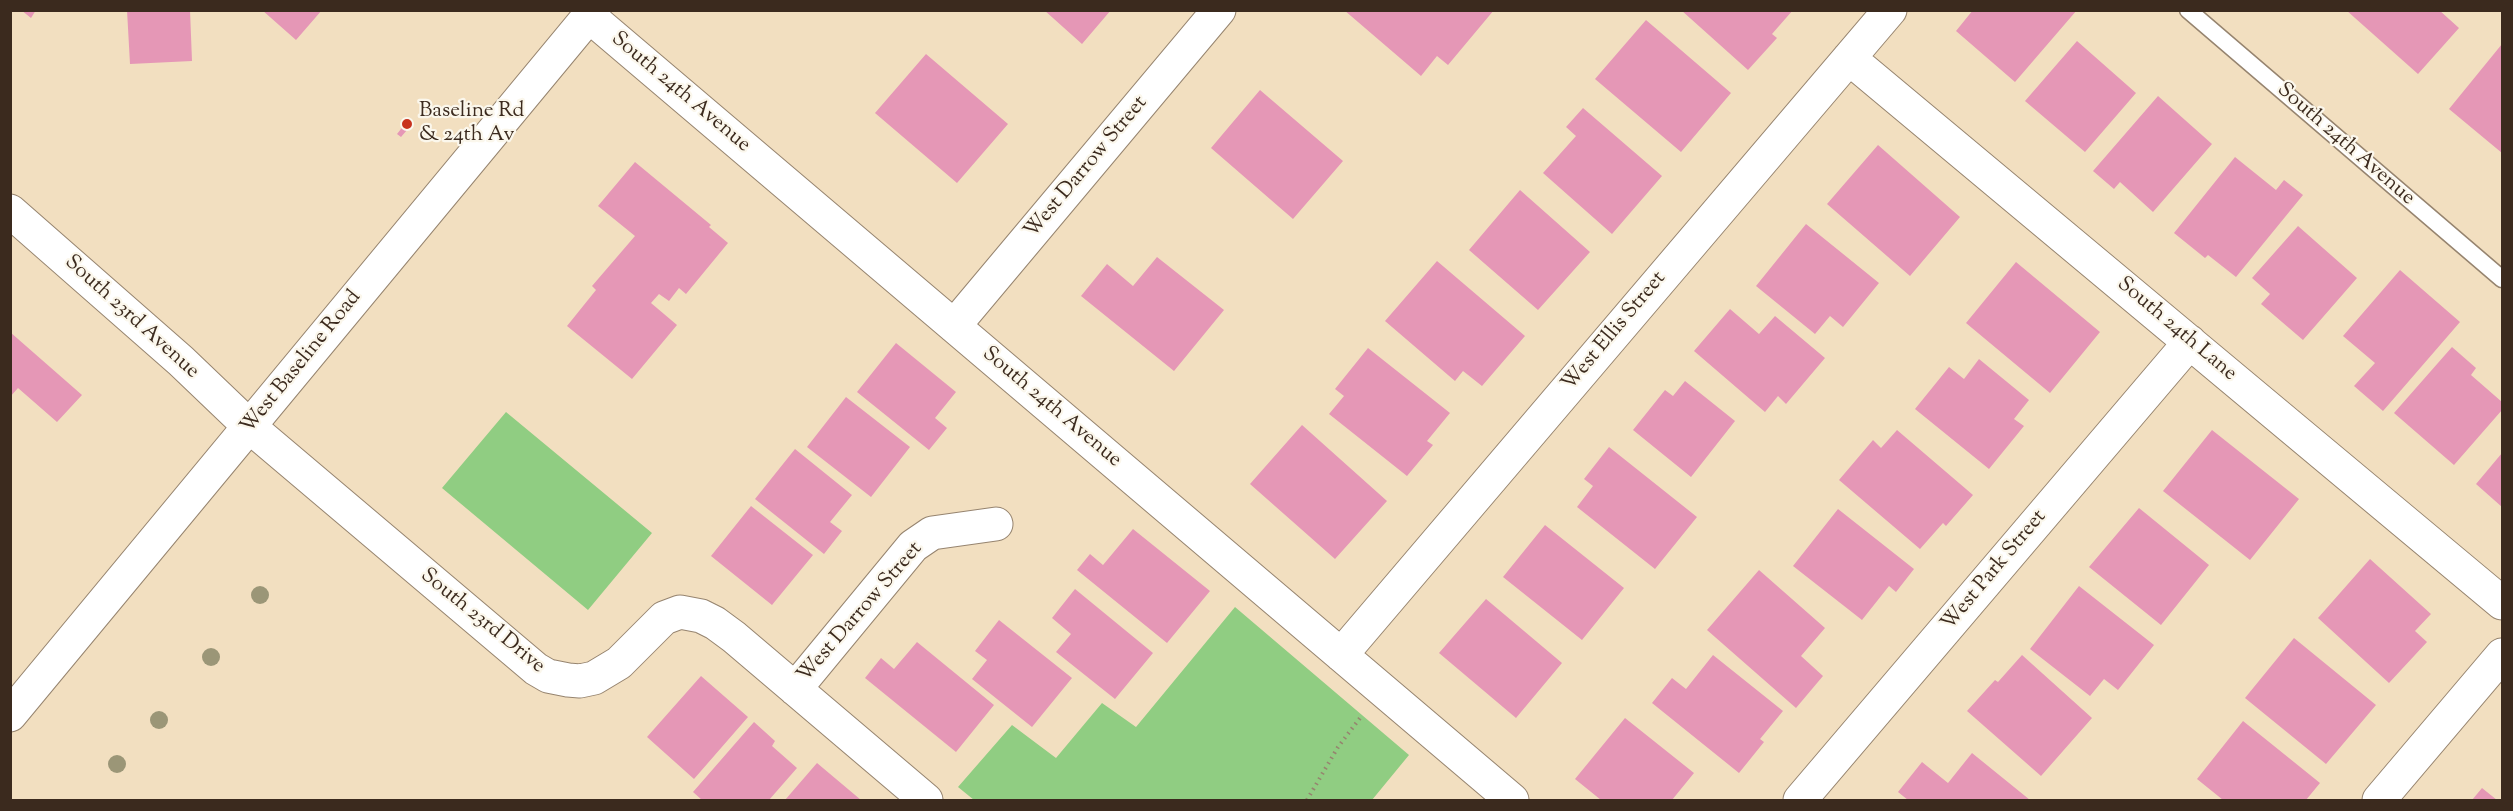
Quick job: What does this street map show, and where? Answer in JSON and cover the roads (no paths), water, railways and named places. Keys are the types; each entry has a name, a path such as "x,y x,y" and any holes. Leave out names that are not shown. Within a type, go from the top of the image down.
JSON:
{"street":[{"name":"West Darrow Street","path":"954,326 1219,10"},
{"name":"West Ellis Street","path":"1341,655 1890,10"},
{"name":"South 24th Avenue","path":"591,13 954,326 1512,801"},
{"name":"West Baseline Road","path":"10,715 591,13"},
{"name":"South 24th Lane","path":"1849,58 2502,603"},
{"name":"South 23rd Avenue","path":"10,211 181,361 250,427"},
{"name":"West Park Street","path":"1800,801 2190,342"},
{"name":"South 23rd Drive","path":"250,427 536,669 548,676 580,681 594,678 619,663 664,618 680,612 701,616 715,623 926,801"},
{"name":"West Darrow Street","path":"795,689 913,546 932,534 996,524"},
{"path":"2379,801 2502,655"}],"lane":[{"name":"South 24th Avenue","path":"2188,10 2502,279"}],"place":[{"name":"Baseline Rd & 24th Av","path":"407,124"}]}
